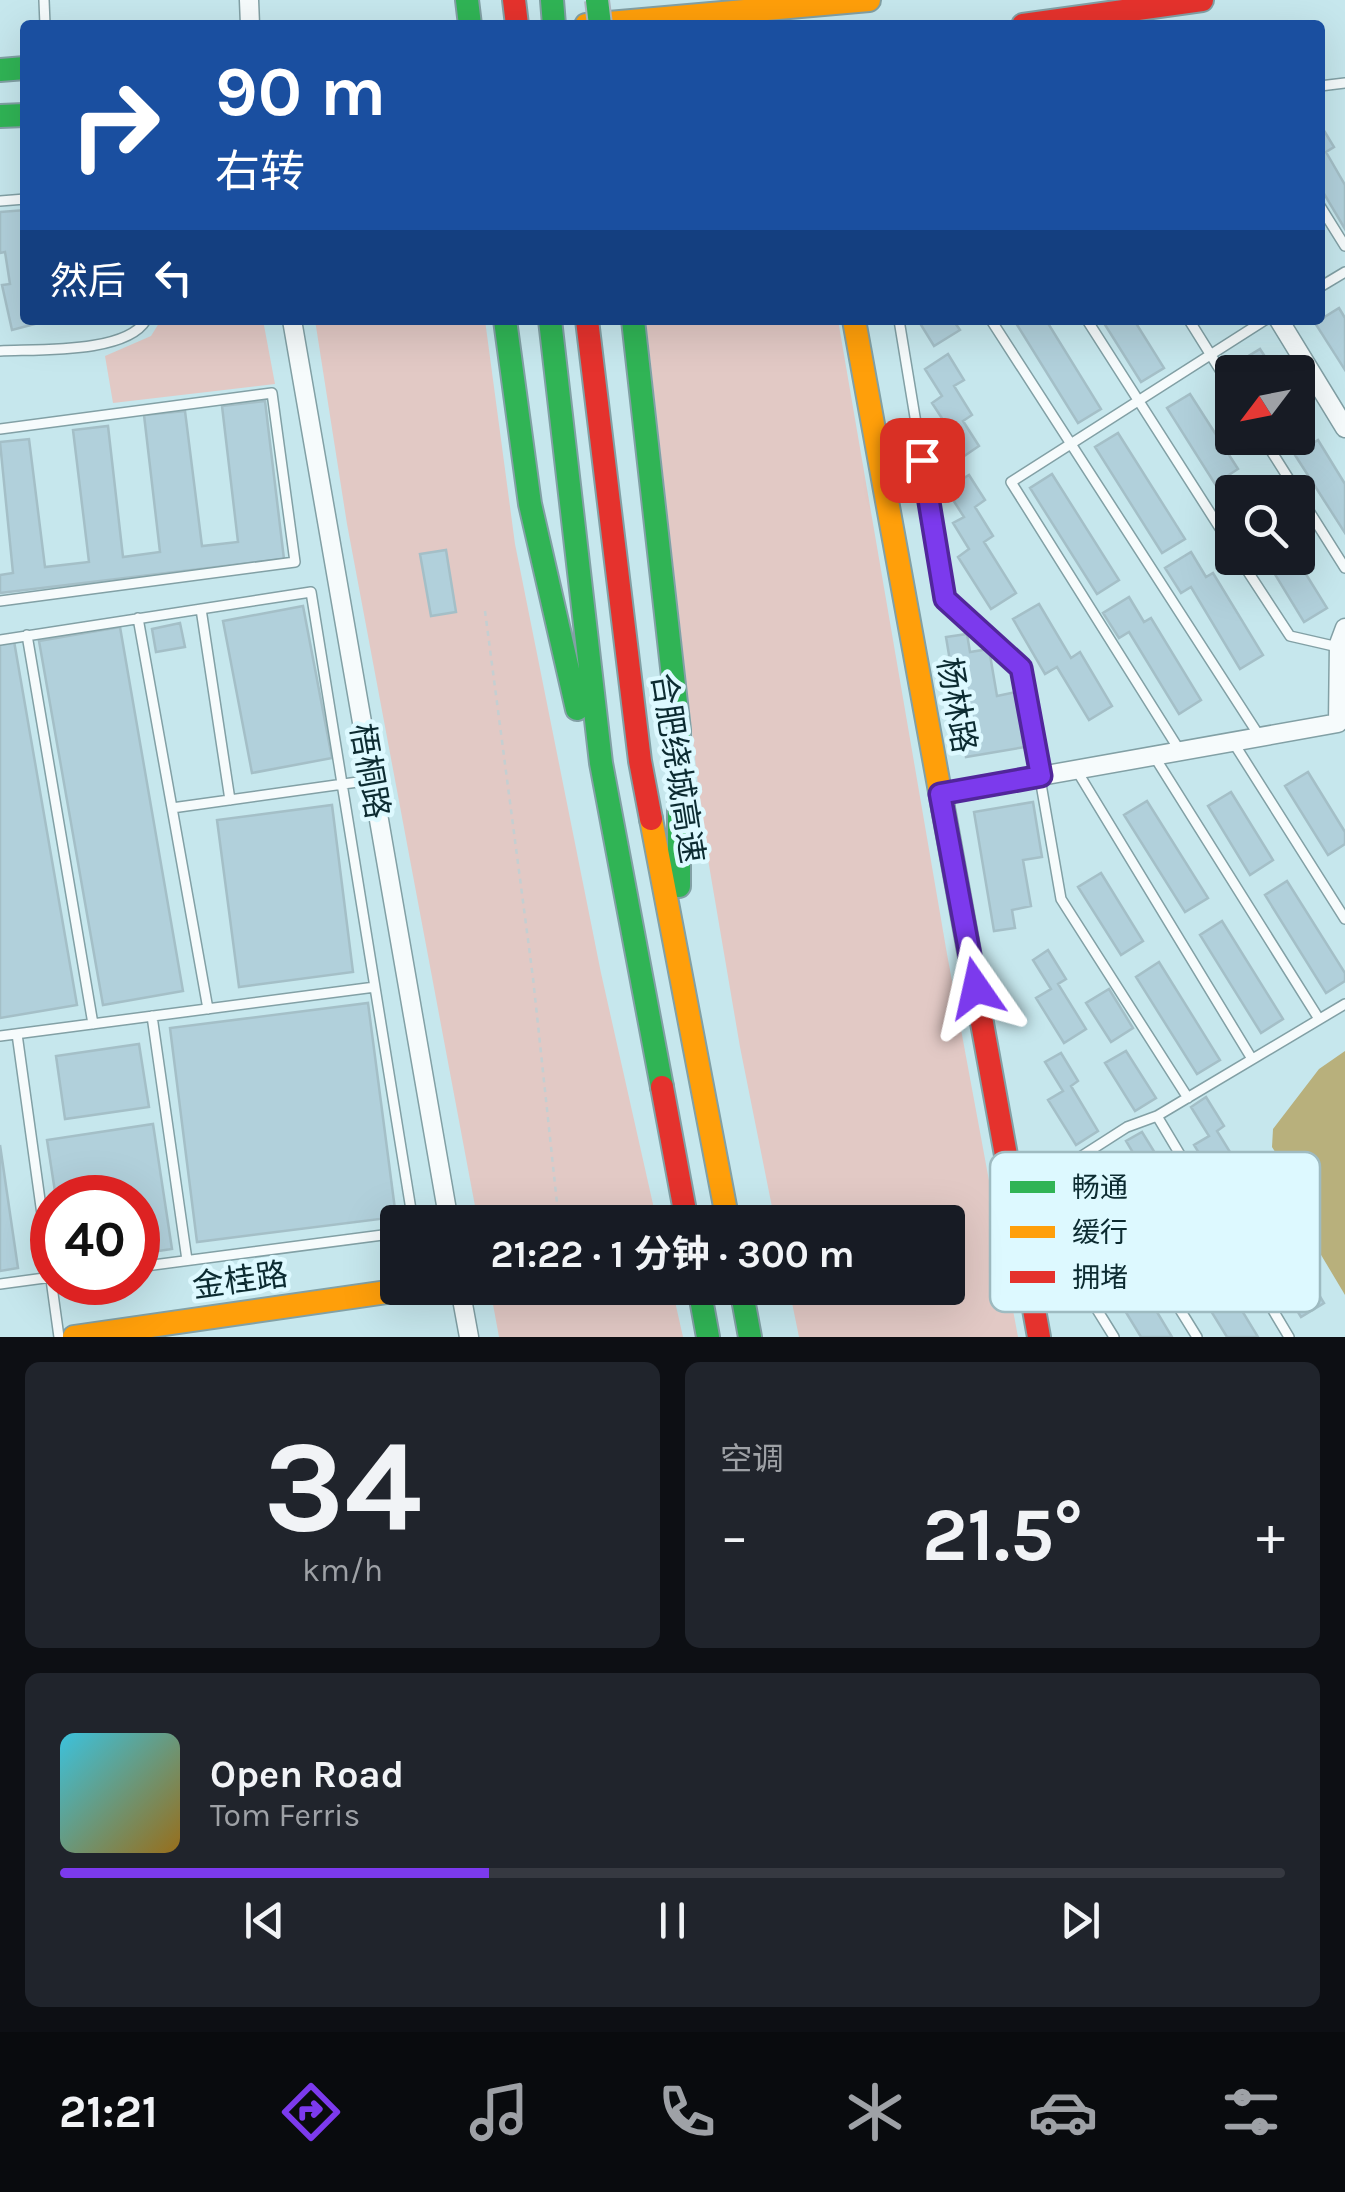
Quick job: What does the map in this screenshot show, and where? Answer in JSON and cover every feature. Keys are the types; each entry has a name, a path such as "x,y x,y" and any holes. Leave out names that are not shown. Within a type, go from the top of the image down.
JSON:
{"main road":[{"path":"666,20 826,10 870,0"},
{"path":"1094,20 1202,0"},
{"path":"507,325 530,504 639,968"},
{"path":"551,325 600,764 684,1205"},
{"name":"合肥绕城高速","path":"588,325 640,761 725,1205"},
{"path":"634,325 679,730 679,966"},
{"name":"杨林路","path":"855,325 1005,1152"},
{"name":"金桂路","path":"74,1337 380,1293"},
{"path":"702,1305 708,1337"},
{"path":"743,1305 750,1337"},
{"name":"杨林路","path":"1034,1312 1039,1337"}],"street":[{"name":"梧桐路","path":"293,325 446,1205"},
{"path":"1281,325 1345,428"},
{"path":"940,794 1338,723 1338,647 1345,628"},
{"path":"463,1305 469,1337"}],"lane":[{"path":"1341,83 1345,98"},
{"path":"1325,214 1345,246"},
{"path":"0,352 110,344 143,325"},
{"path":"899,325 945,599 1021,668 1061,899 1188,1098"},
{"path":"994,325 1260,737"},
{"path":"1090,325 1215,519"},
{"path":"1192,325 1215,361"},
{"path":"1180,751 1011,482 1257,325"},
{"path":"0,429 272,393 295,562 0,601"},
{"path":"1274,455 1345,568"},
{"path":"1251,575 1290,636 1338,647"},
{"path":"0,640 311,592 410,1205"},
{"path":"201,609 230,800"},
{"path":"138,618 208,1009"},
{"path":"28,636 94,1024"},
{"path":"1233,742 1345,919"},
{"path":"1154,756 1319,1019"},
{"path":"1076,770 1252,1059"},
{"path":"172,808 372,780"},
{"path":"0,1036 375,986"},
{"path":"1087,1152 1127,1128 1157,1116 1345,1004"},
{"path":"152,1016 187,1260"},
{"path":"16,1034 37,1175"},
{"path":"1157,1116 1179,1152"},
{"path":"160,1263 380,1235"},
{"path":"0,1284 30,1280"},
{"path":"55,1305 58,1337"},
{"path":"1099,1312 1114,1337"},
{"path":"1182,1312 1197,1337"},
{"path":"1275,1312 1290,1337"}],"path":[{"path":"485,611 558,1205"}],"shaded area":[{"path":"158,325 264,325 275,384 113,403 105,356 151,336"},
{"path":"316,325 486,325 515,544 601,973 653,1205 475,1205 347,524"},
{"path":"647,325 839,325 990,1186 990,1312 1013,1312 1018,1337 799,1337 792,1305 965,1305 965,1205 772,1205 703,830"},
{"path":"1345,1051 1345,1295 1320,1253 1320,1152 1275,1152 1272,1147 1273,1129 1319,1069"},
{"path":"493,1305 676,1305 683,1337 499,1337"}],"building":[{"path":"1325,132 1334,147 1326,152 1345,185 1345,229 1325,195"},
{"path":"20,210 20,325 31,325 12,330 2,285 10,284 5,252 0,253 0,212"},
{"path":"1339,308 1345,318 1345,370 1316,325 1325,325 1325,317"},
{"path":"921,325 956,325 960,330 934,346"},
{"path":"1017,325 1049,325 1101,409 1078,423"},
{"path":"1105,325 1137,325 1164,368 1141,382"},
{"path":"948,354 964,380 954,386 972,415 963,421 979,446 954,463 937,436 949,429 932,403 942,396 925,369"},
{"path":"1190,394 1215,433 1215,455 1229,455 1238,469 1229,475 1215,475 1215,484 1167,408"},
{"path":"265,401 284,559 0,593 0,575 13,573 0,442 29,439 45,567 89,562 73,430 108,426 123,557 160,552 144,415 185,411 202,546 238,542 222,406"},
{"path":"1118,433 1185,539 1162,553 1095,447"},
{"path":"1318,440 1345,484 1345,533 1315,486 1315,475 1308,475 1295,455 1315,455"},
{"path":"1052,474 1119,580 1097,594 1030,488"},
{"path":"969,475 985,500 975,507 993,536 984,542 1016,593 991,609 958,557 969,549 953,523 964,517 946,489"},
{"path":"446,550 456,612 431,616 420,554"},
{"path":"1191,552 1206,577 1213,573 1263,655 1240,669 1191,587 1181,593 1165,568"},
{"path":"1275,575 1307,575 1327,608 1304,622"},
{"path":"1129,597 1144,622 1151,618 1201,700 1179,714 1129,632 1119,638 1103,613"},
{"path":"1039,604 1071,658 1080,652 1112,706 1089,720 1057,667 1045,674 1013,619"},
{"path":"303,606 332,758 252,773 223,621"},
{"path":"180,623 185,647 156,652 152,629"},
{"path":"120,627 183,991 103,1005 39,641"},
{"path":"967,634 970,652 989,649 997,696 1016,692 1025,747 966,757 946,637"},
{"path":"14,641 77,1005 0,1018 0,643"},
{"path":"1308,772 1345,832 1345,844 1328,855 1285,786"},
{"path":"1231,792 1273,860 1250,875 1208,806"},
{"path":"1147,801 1208,898 1185,912 1124,815"},
{"path":"1033,802 1042,857 1023,860 1031,906 1012,910 1015,928 994,931 974,812"},
{"path":"332,805 353,972 239,987 217,820"},
{"path":"1101,873 1143,941 1121,955 1078,887"},
{"path":"1287,881 1345,973 1345,981 1326,993 1265,895"},
{"path":"1222,921 1283,1019 1261,1033 1200,935"},
{"path":"1048,950 1066,979 1058,984 1086,1029 1064,1043 1036,998 1051,989 1033,960"},
{"path":"1159,962 1220,1060 1197,1074 1136,977"},
{"path":"1109,989 1133,1028 1111,1042 1086,1003"},
{"path":"368,1003 394,1205 380,1205 380,1219 197,1242 170,1028"},
{"path":"139,1044 149,1107 65,1119 56,1056"},
{"path":"1126,1051 1156,1098 1135,1111 1105,1063"},
{"path":"1061,1053 1078,1081 1071,1086 1098,1131 1076,1145 1048,1100 1063,1091 1045,1062"},
{"path":"1206,1097 1224,1126 1217,1131 1230,1152 1198,1152 1194,1145 1209,1136 1191,1107"},
{"path":"153,1124 172,1249 160,1251 160,1175 52,1175 47,1140"},
{"path":"1142,1132 1154,1152 1133,1152 1126,1141"},
{"path":"0,1145 18,1268 0,1271"},
{"path":"1126,1312 1157,1312 1172,1337 1141,1337"},
{"path":"1212,1312 1243,1312 1258,1337 1227,1337"}],"traffic: fast":[{"path":"467,0 469,20"},
{"path":"552,0 554,20"},
{"path":"597,0 599,20"},
{"path":"0,70 20,68"},
{"path":"0,116 20,115"},
{"path":"506,325 530,504 577,709"},
{"path":"551,325 601,763 662,1087"},
{"path":"634,325 679,730 679,886"},
{"path":"702,1305 708,1337"},
{"path":"744,1305 750,1337"}],"traffic: slow":[{"path":"643,20 869,0"},
{"path":"855,325 943,808"},
{"path":"651,819 725,1205"},
{"path":"74,1337 380,1293"}],"traffic: jam":[{"path":"514,0 516,20"},
{"path":"1059,20 1202,0"},
{"path":"588,325 640,761 651,819"},
{"path":"943,808 1005,1152"},
{"path":"662,1087 684,1205"},
{"path":"1034,1312 1039,1337"}],"route":[{"path":"922,460 945,599 1021,668 1041,776 940,794 976,988"}]}
